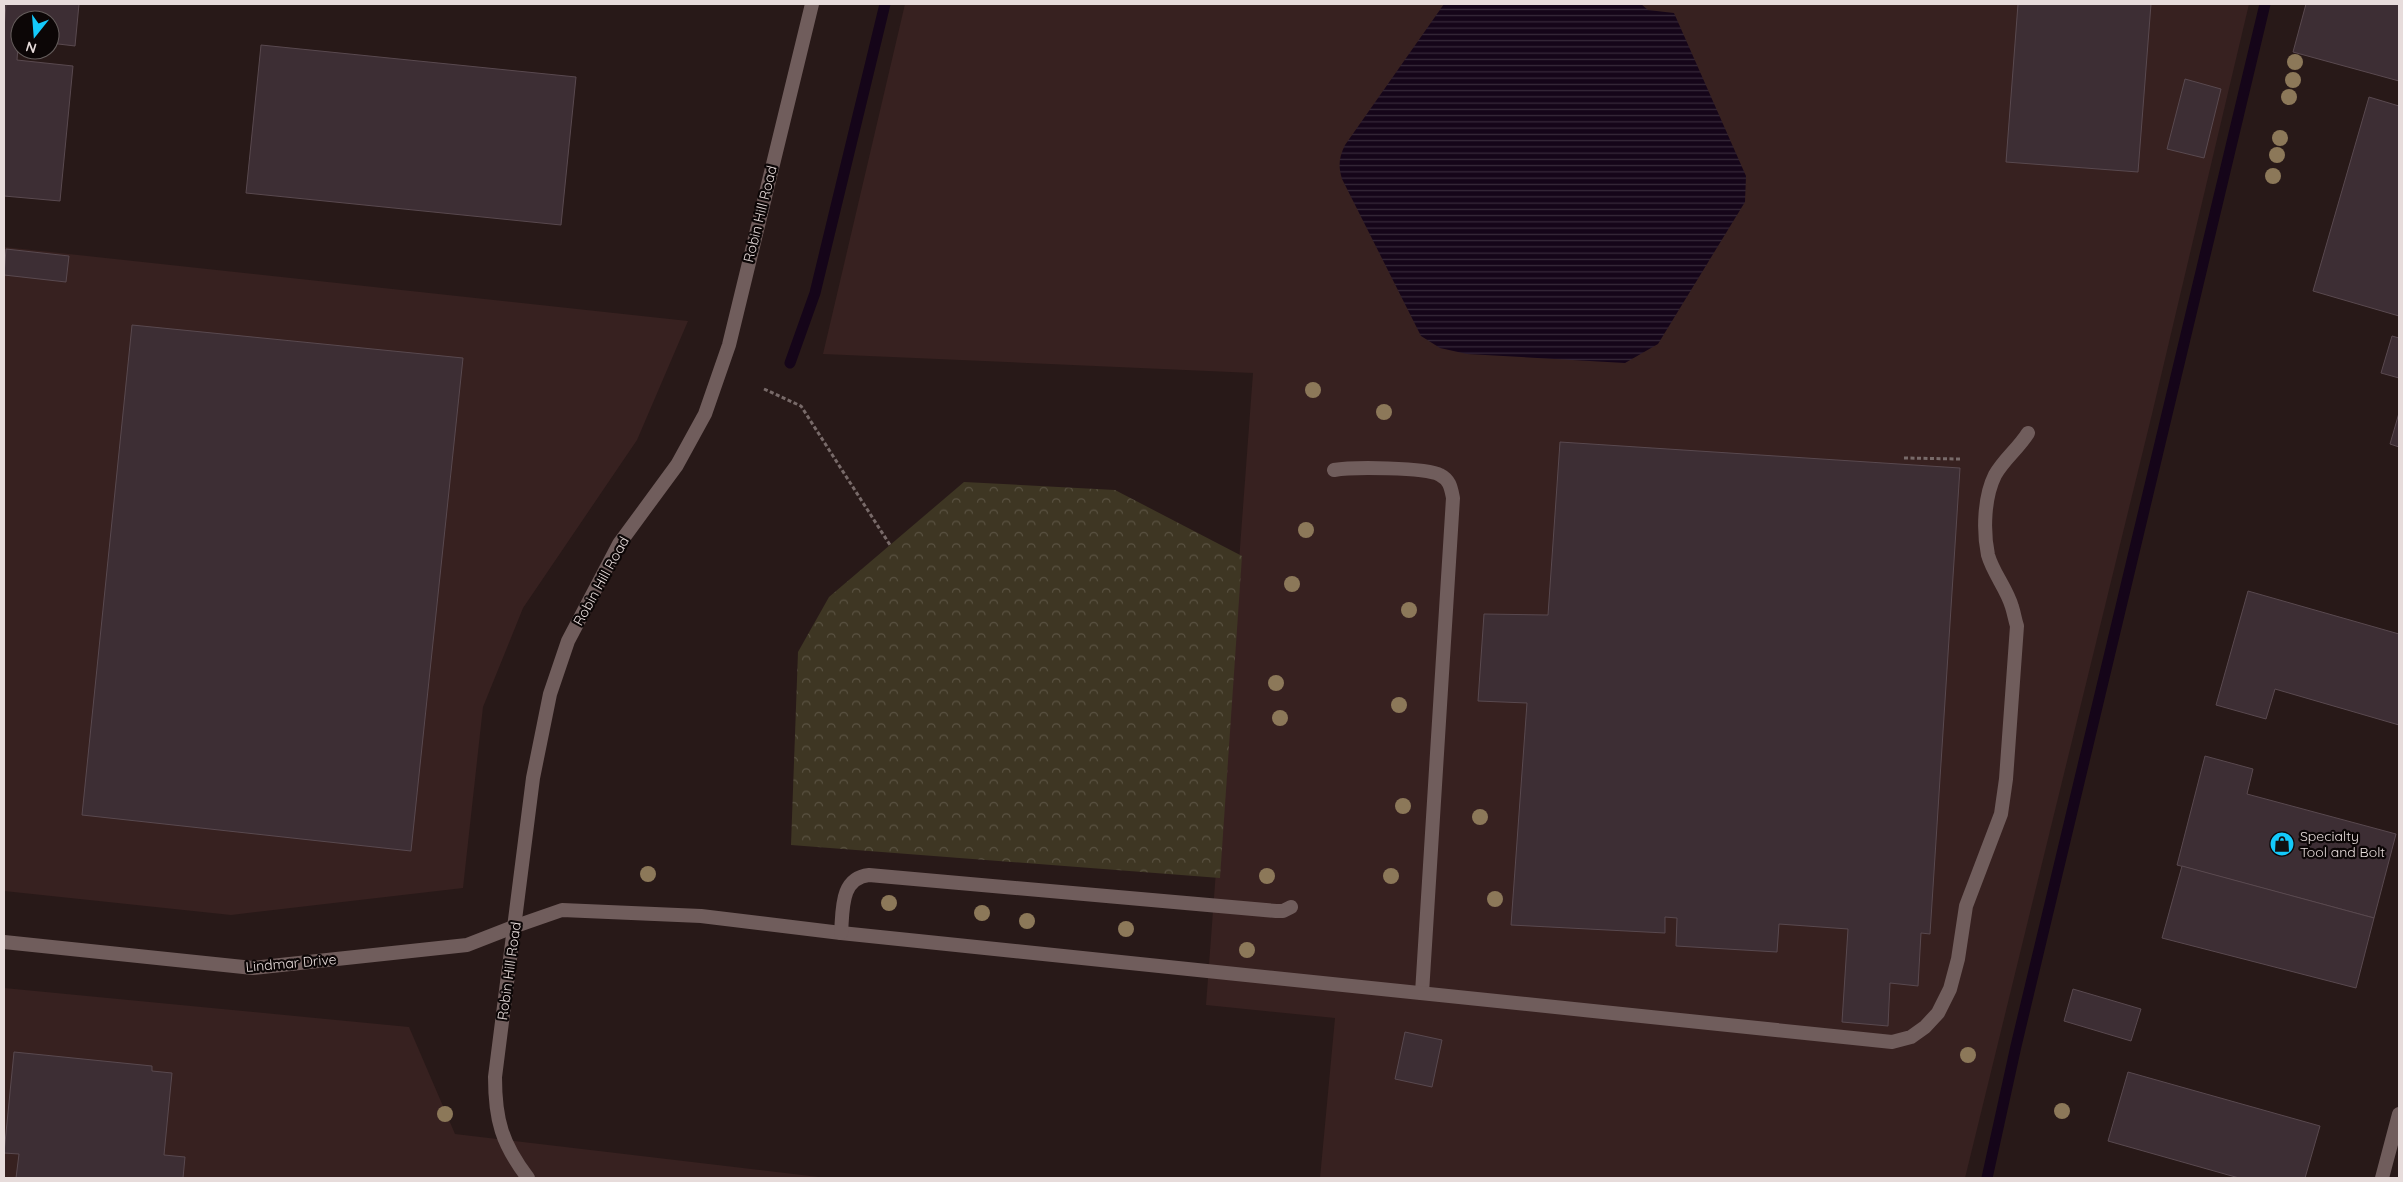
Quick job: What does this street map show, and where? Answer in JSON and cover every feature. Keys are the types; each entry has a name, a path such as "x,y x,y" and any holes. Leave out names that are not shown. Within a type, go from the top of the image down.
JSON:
{"street":[{"name":"Robin Hill Road","path":"528,1178 506,1145 499,1125 495,1103 495,1077 516,926 533,778 550,694 568,642 619,544 677,465 705,414 729,345 812,4"},
{"name":"Lindmar Drive","path":"4,942 253,968 467,945 562,910 701,916 841,933 1892,1042 1911,1037 1925,1027 1938,1013 1950,988 1958,959 1966,906 1994,838 2001,814 2006,779 2017,626 2012,606 1988,555 1987,500 1994,477 2006,458 2019,447 2028,434"},
{"path":"1334,470 1348,467 1431,472 1447,480 1451,487 1453,498 1422,992"},
{"path":"841,933 845,893 850,883 860,876 869,875 1276,911 1284,911 1291,907"},
{"path":"2382,1178 2399,1114"}],"path":[{"path":"764,389 801,406 890,545"},
{"path":"1904,458 1960,459"}],"shaded area":[{"path":"905,4 2249,4 2152,414 1965,1178 1320,1178 1335,1018 1206,1005 1253,373 823,354"},
{"path":"1444,4 1641,4 1648,10 1674,13 1746,176 1745,202 1658,344 1625,363 1467,354 1440,348 1421,336 1342,179 1340,162 1345,145"},
{"path":"4,247 688,321 637,440 523,608 483,707 463,888 231,915 4,891"},
{"path":"4,988 409,1027 455,1134 827,1178 4,1178"}],"green space":[{"path":"964,482 1115,490 1242,556 1220,878 791,845 798,652 829,597"}],"building":[{"path":"6,4 79,4 75,46 60,44 60,10 10,10 10,60 73,66 60,201 4,196 4,29"},
{"path":"2018,4 2151,4 2138,172 2006,162"},
{"path":"2306,4 2399,4 2399,81 2293,52"},
{"path":"261,45 576,77 561,225 246,193"},
{"path":"2185,79 2221,89 2204,158 2167,149"},
{"path":"2369,97 2399,106 2399,316 2313,291"},
{"path":"6,249 69,256 66,282 4,275"},
{"path":"132,325 463,358 411,851 82,815"},
{"path":"2392,336 2399,338 2399,378 2381,373"},
{"path":"2399,413 2399,447 2390,444"},
{"path":"1560,442 1960,468 1930,934 1921,933 1918,986 1890,983 1888,1026 1842,1022 1848,929 1779,924 1777,952 1676,946 1677,918 1665,917 1665,933 1511,925 1527,703 1478,701 1484,614 1548,615"},
{"path":"2248,591 2399,634 2399,725 2275,689 2266,719 2216,705"},
{"path":"2205,756 2253,769 2247,794 2396,834 2374,918 2177,865"},
{"path":"2182,866 2374,918 2356,988 2162,938"},
{"path":"2073,989 2141,1009 2131,1041 2064,1021"},
{"path":"1405,1032 1442,1040 1432,1087 1395,1079"},
{"path":"14,1052 152,1066 152,1071 172,1073 164,1155 185,1157 183,1178 16,1178 19,1154 4,1153"},
{"path":"2128,1072 2320,1126 2305,1178 2239,1178 2108,1141"}],"waterway":[{"path":"790,363 815,293 885,4"},
{"path":"1987,1178 2016,1046 2265,4"}],"place":[{"name":"Specialty Tool and Bolt","path":"2282,844"}]}
